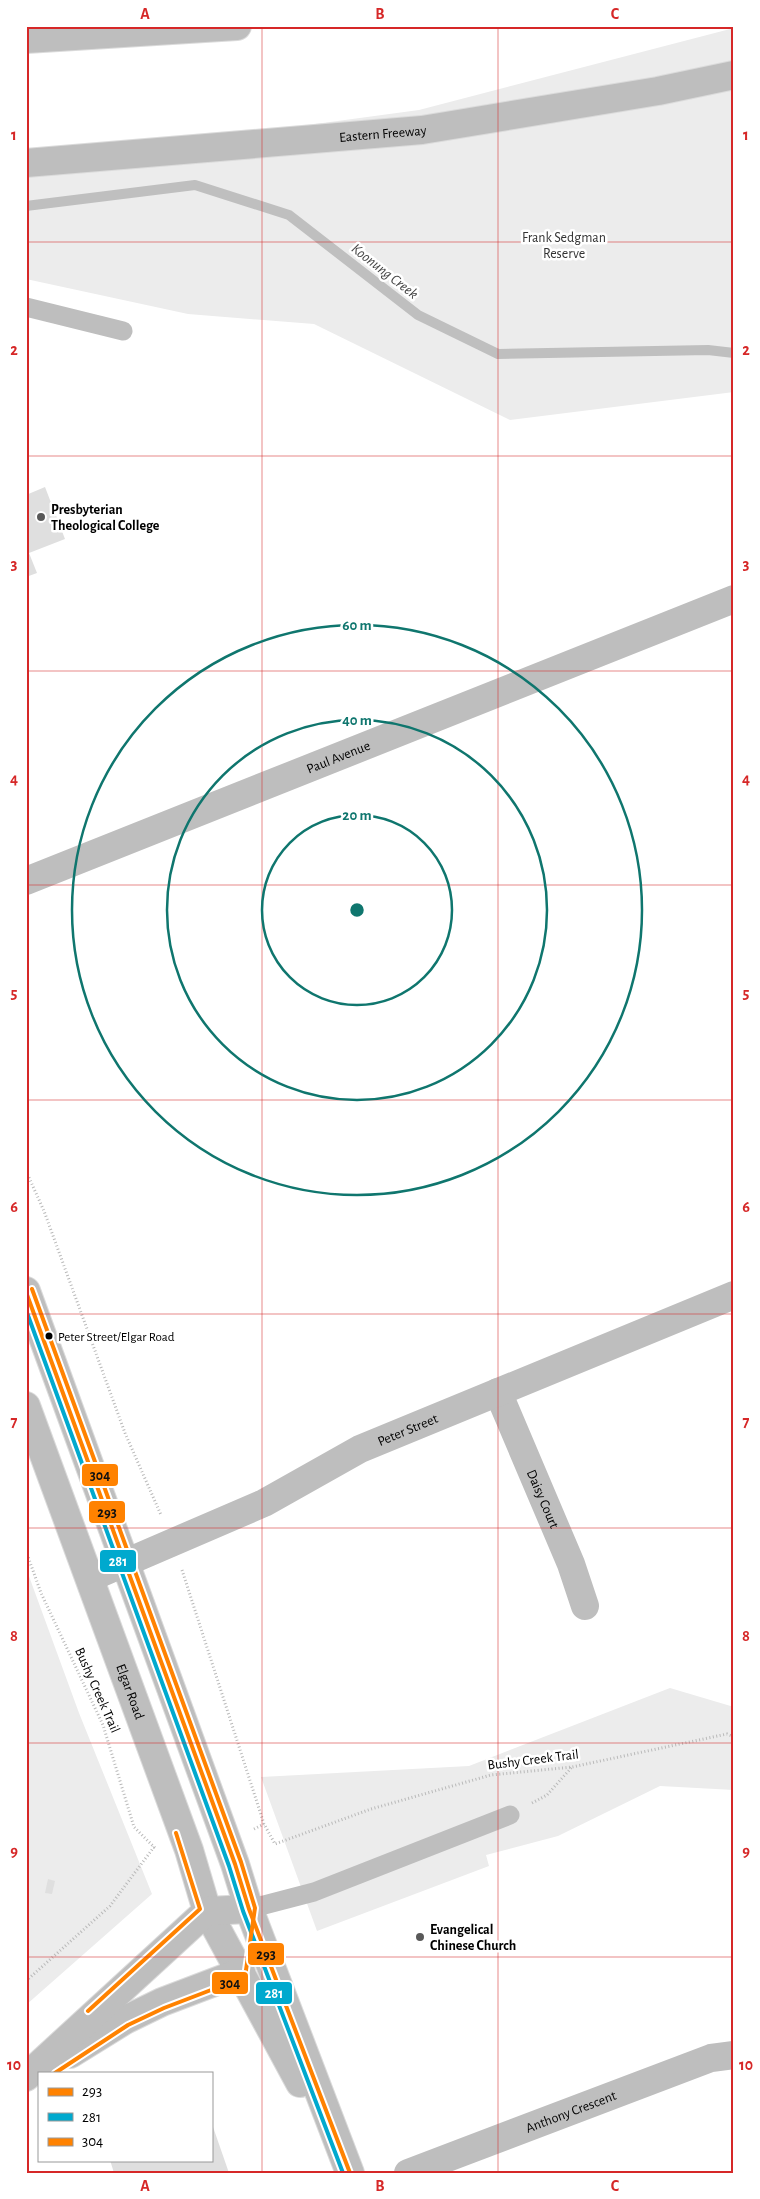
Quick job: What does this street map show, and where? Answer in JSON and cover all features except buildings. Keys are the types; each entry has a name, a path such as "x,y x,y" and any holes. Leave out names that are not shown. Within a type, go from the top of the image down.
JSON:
{"main road":[{"path":"26,39 237,26"},
{"name":"Eastern Freeway","path":"26,163 422,130 658,91 734,75"},
{"name":"Paul Avenue","path":"26,881 734,599"},
{"name":"Elgar Road","path":"26,1291 235,1864 249,1910 349,2173"},
{"name":"Peter Street","path":"90,1578 125,1565 172,1542 264,1503 360,1449 734,1296"},
{"name":"Daisy Court","path":"498,1392 571,1564 585,1606"},
{"name":"Elgar Road","path":"26,1406 189,1850 207,1911 242,1972 349,2173"},
{"path":"26,2077 207,1911 249,1910"},
{"name":"Elgar Road","path":"242,1972 249,1910"},
{"path":"44,2072 125,2020 162,2002 242,1972"},
{"name":"Anthony Crescent","path":"408,2173 711,2058 734,2055"},
{"path":"26,2084 38,2076"}],"lane":[{"path":"26,307 123,331"},
{"path":"249,1910 314,1892 510,1815"}],"path":[{"path":"26,1171 44,1211 126,1433 172,1542"},
{"name":"Bushy Creek Trail","path":"172,1542 264,1824 275,1844 371,1809 491,1775 572,1767 727,1734 734,1737"},
{"name":"Bushy Creek Trail","path":"26,1551 42,1593 103,1725 134,1827 160,1853"},
{"path":"510,1815 547,1795 572,1767"},
{"path":"26,1981 110,1906 154,1847"}],"green space":[{"name":"Frank Sedgman Reserve","path":"734,28 734,392 510,420 314,324 188,314 26,279 26,163 419,110"},
{"path":"26,1568 79,1713 152,1894 26,2005"},
{"path":"670,1688 734,1707 734,1790 660,1786 558,1836 486,1855 489,1866 317,1931 261,1777 469,1766"}],"waterway":[{"name":"Koonung Creek","path":"26,206 195,185 289,215 418,315 498,354 708,350 734,353"}],"transit line":[{"name":"304","path":"32,1289 241,1862 255,1908 245,1977 164,2008 128,2025 57,2072"},
{"name":"293","path":"26,1292 235,1864 249,1909 350,2173"},
{"name":"281","path":"26,1310 229,1866 243,1911 343,2173"},
{"name":"304","path":"88,2011 200,1909 176,1833"}],"place":[{"name":"Presbyterian Theological College","path":"41,517"},
{"name":"Peter Street/Elgar Road","path":"49,1336"},
{"name":"Evangelical Chinese Church","path":"420,1937"}]}
